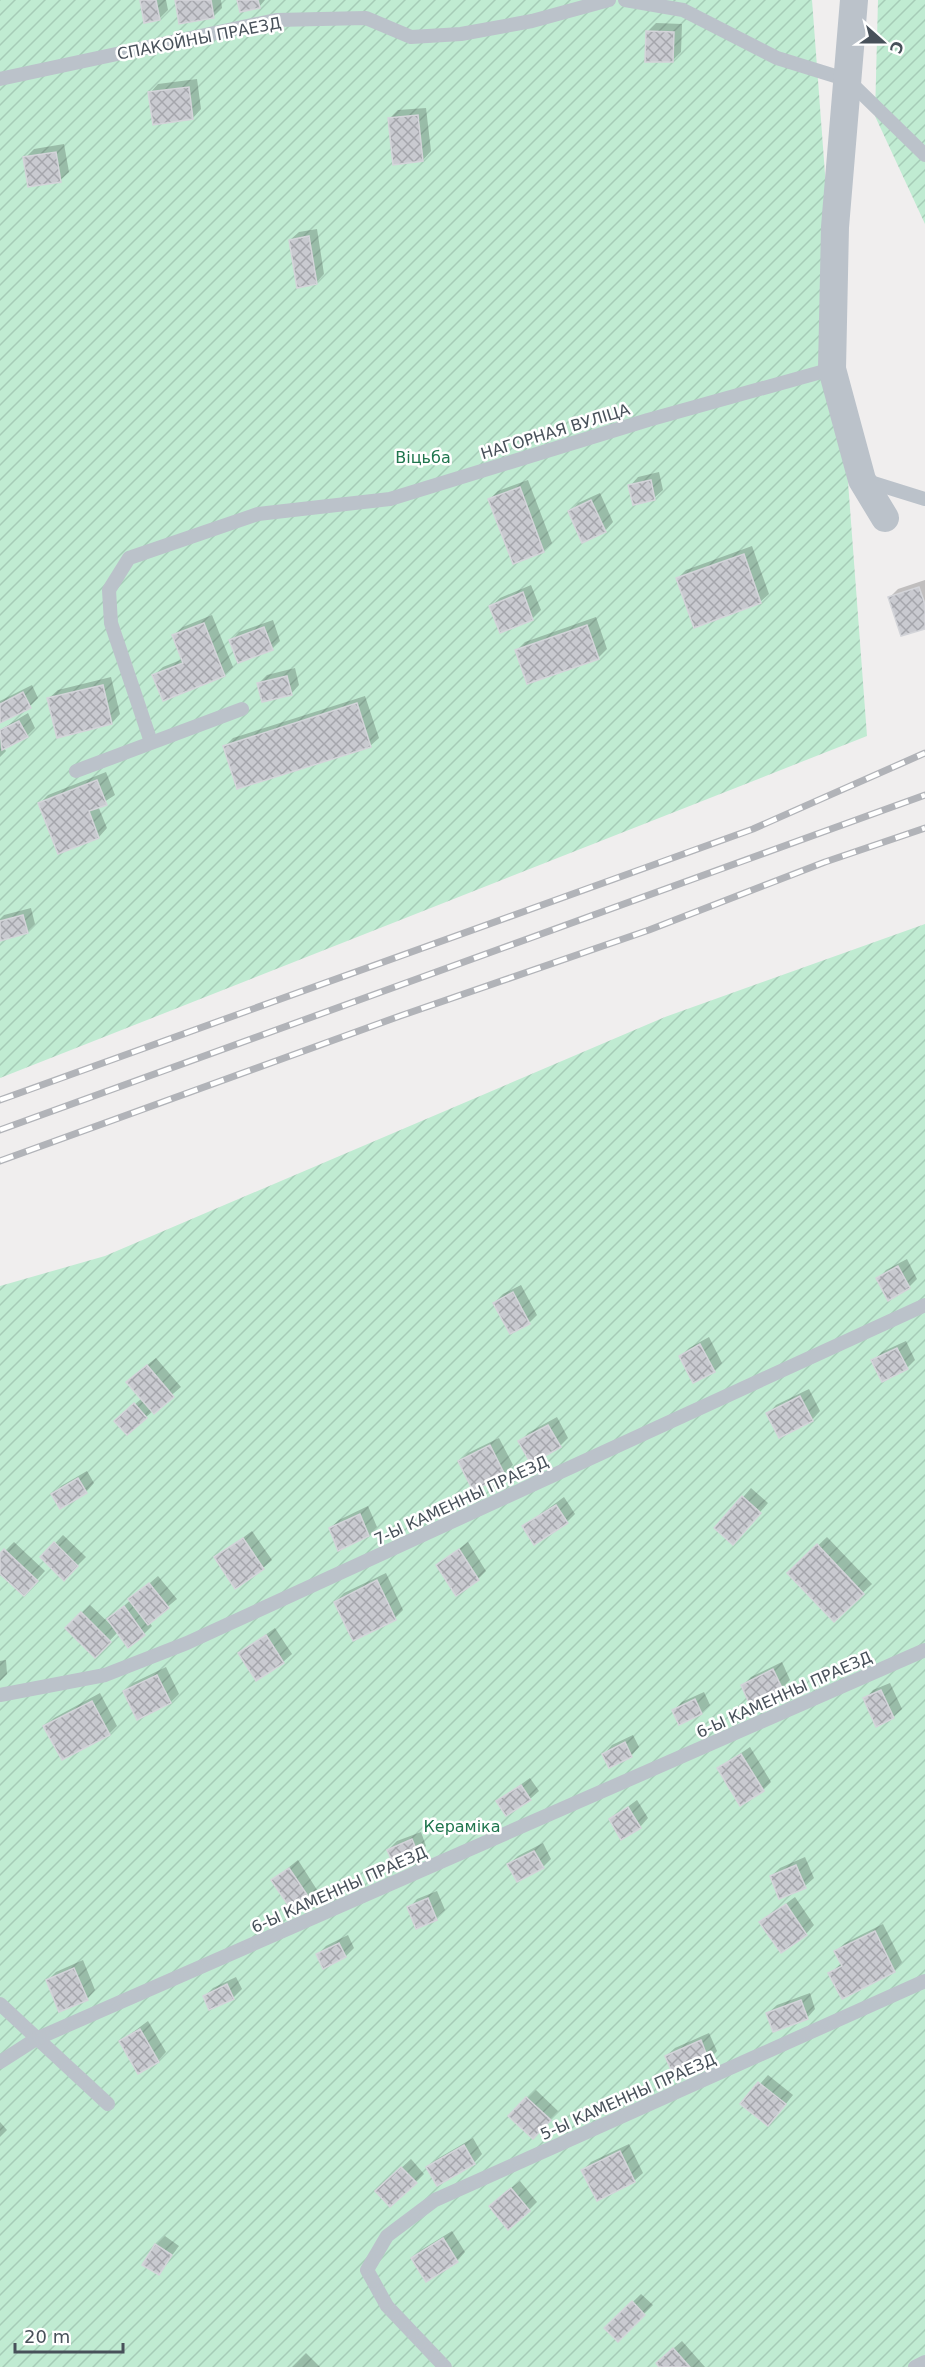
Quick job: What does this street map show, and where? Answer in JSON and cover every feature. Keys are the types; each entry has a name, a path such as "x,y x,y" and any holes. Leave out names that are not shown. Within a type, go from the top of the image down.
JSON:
{"street":[{"path":"854,0 835,227 832,369 862,480 885,518"}],"lane":[{"name":"СПАКОЙНЫ ПРАЕЗД","path":"0,79 276,20 366,18 411,37 461,34 532,21 609,0"},
{"path":"625,0 684,10 777,58 848,80 925,155"},
{"name":"НАГОРНАЯ ВУЛІЦА","path":"151,741 111,623 109,590 129,558 258,514 390,499 648,420 832,369"},
{"path":"862,480 925,499"},
{"path":"76,771 151,741 242,709"},
{"name":"7-Ы КАМЕННЫ ПРАЕЗД","path":"0,1695 105,1675 187,1643 925,1305"},
{"name":"6-Ы КАМЕННЫ ПРАЕЗД","path":"0,2062 36,2039 925,1650"},
{"name":"5-Ы КАМЕННЫ ПРАЕЗД","path":"445,2367 387,2306 367,2270 387,2236 435,2200 925,1981"},
{"path":"0,2004 108,2104"},
{"path":"915,2367 925,2362"}],"green space":[{"name":"Віцьба","path":"0,0 812,0 867,736 0,1078"},
{"path":"878,0 925,0 925,224 875,116"},
{"name":"Кераміка","path":"925,924 925,2367 0,2367 0,1286 105,1256 665,1017"}],"building":[{"path":"140,0 156,0 160,20 144,23"},
{"path":"175,0 211,0 214,18 179,24"},
{"path":"237,0 258,0 260,8 240,12"},
{"path":"646,31 674,32 673,62 645,62"},
{"path":"189,87 193,119 153,125 148,92"},
{"path":"418,115 423,161 393,165 388,118"},
{"path":"56,152 61,182 28,187 23,157"},
{"path":"309,236 317,284 297,288 289,240"},
{"path":"651,480 655,500 633,505 628,485"},
{"path":"520,487 544,552 513,564 488,499"},
{"path":"591,500 606,532 582,543 568,511"},
{"path":"744,554 761,603 694,628 676,578"},
{"path":"919,587 925,604 925,629 901,636 888,597"},
{"path":"523,592 533,620 500,633 489,606"},
{"path":"204,623 225,676 163,701 152,675 183,663 172,635"},
{"path":"587,625 599,659 527,684 515,650"},
{"path":"264,627 273,650 238,663 229,640"},
{"path":"287,676 292,695 262,702 257,683"},
{"path":"103,685 112,724 57,738 47,698"},
{"path":"23,692 31,708 0,723 0,704"},
{"path":"357,703 371,747 237,789 223,746"},
{"path":"19,721 28,737 2,750 0,730"},
{"path":"97,780 107,805 89,811 99,838 58,854 38,803"},
{"path":"23,915 28,933 0,941 0,921"},
{"path":"898,1266 910,1288 888,1301 876,1278"},
{"path":"513,1292 530,1324 510,1334 493,1303"},
{"path":"700,1344 715,1372 693,1383 679,1356"},
{"path":"897,1348 908,1369 882,1382 871,1360"},
{"path":"147,1365 174,1397 154,1414 126,1382"},
{"path":"800,1396 813,1421 779,1438 766,1413"},
{"path":"134,1403 147,1418 127,1435 114,1421"},
{"path":"548,1425 561,1447 531,1464 518,1441"},
{"path":"490,1445 505,1475 473,1491 458,1461"},
{"path":"78,1478 87,1493 60,1509 51,1494"},
{"path":"742,1496 761,1513 733,1545 714,1528"},
{"path":"556,1505 568,1523 534,1545 522,1526"},
{"path":"360,1514 369,1536 338,1551 329,1528"},
{"path":"243,1538 264,1569 235,1589 214,1557"},
{"path":"54,1542 78,1566 64,1581 40,1557"},
{"path":"817,1544 864,1594 834,1622 787,1573"},
{"path":"4,1549 38,1581 24,1596 0,1574 0,1553"},
{"path":"459,1549 479,1580 456,1596 436,1565"},
{"path":"377,1580 396,1620 353,1641 334,1602"},
{"path":"149,1583 169,1608 148,1625 128,1599"},
{"path":"124,1606 145,1635 128,1648 107,1619"},
{"path":"81,1612 111,1642 95,1658 65,1628"},
{"path":"266,1635 284,1663 256,1681 238,1653"},
{"path":"773,1669 783,1690 750,1705 741,1685"},
{"path":"157,1675 171,1703 137,1720 123,1691"},
{"path":"881,1690 894,1718 876,1727 863,1698"},
{"path":"695,1699 702,1714 679,1725 672,1710"},
{"path":"92,1701 110,1735 62,1760 43,1726"},
{"path":"625,1742 632,1757 609,1768 602,1754"},
{"path":"741,1754 764,1791 740,1806 717,1768"},
{"path":"521,1785 531,1800 506,1816 496,1801"},
{"path":"628,1807 641,1828 621,1840 609,1819"},
{"path":"412,1839 419,1856 394,1866 387,1850"},
{"path":"534,1851 544,1868 517,1882 507,1864"},
{"path":"796,1865 806,1888 779,1899 770,1876"},
{"path":"289,1868 312,1902 294,1914 271,1880"},
{"path":"428,1898 437,1920 416,1929 407,1907"},
{"path":"786,1904 807,1935 781,1953 759,1922"},
{"path":"875,1931 895,1972 842,1999 828,1973 842,1966 834,1951"},
{"path":"339,1943 346,1957 323,1969 316,1954"},
{"path":"74,1968 88,2000 59,2012 46,1980"},
{"path":"227,1984 234,1999 209,2010 203,1996"},
{"path":"801,2000 808,2019 773,2032 766,2013"},
{"path":"140,2029 159,2062 138,2074 119,2041"},
{"path":"701,2040 709,2061 674,2077 665,2056"},
{"path":"758,2082 786,2104 768,2126 740,2104"},
{"path":"526,2097 551,2120 533,2139 508,2116"},
{"path":"464,2145 475,2164 437,2186 426,2167"},
{"path":"620,2151 635,2182 597,2201 581,2170"},
{"path":"401,2167 417,2183 390,2207 375,2191"},
{"path":"511,2188 530,2211 508,2230 489,2206"},
{"path":"443,2238 458,2262 426,2282 411,2258"},
{"path":"155,2244 172,2255 159,2275 142,2265"},
{"path":"632,2301 645,2315 618,2342 604,2328"},
{"path":"673,2348 690,2367 659,2367 656,2363"}],"railway":[{"path":"0,1100 753,829 925,753"},
{"path":"0,1130 925,795"},
{"path":"0,1161 400,1016 649,930 825,862 925,828"}]}
